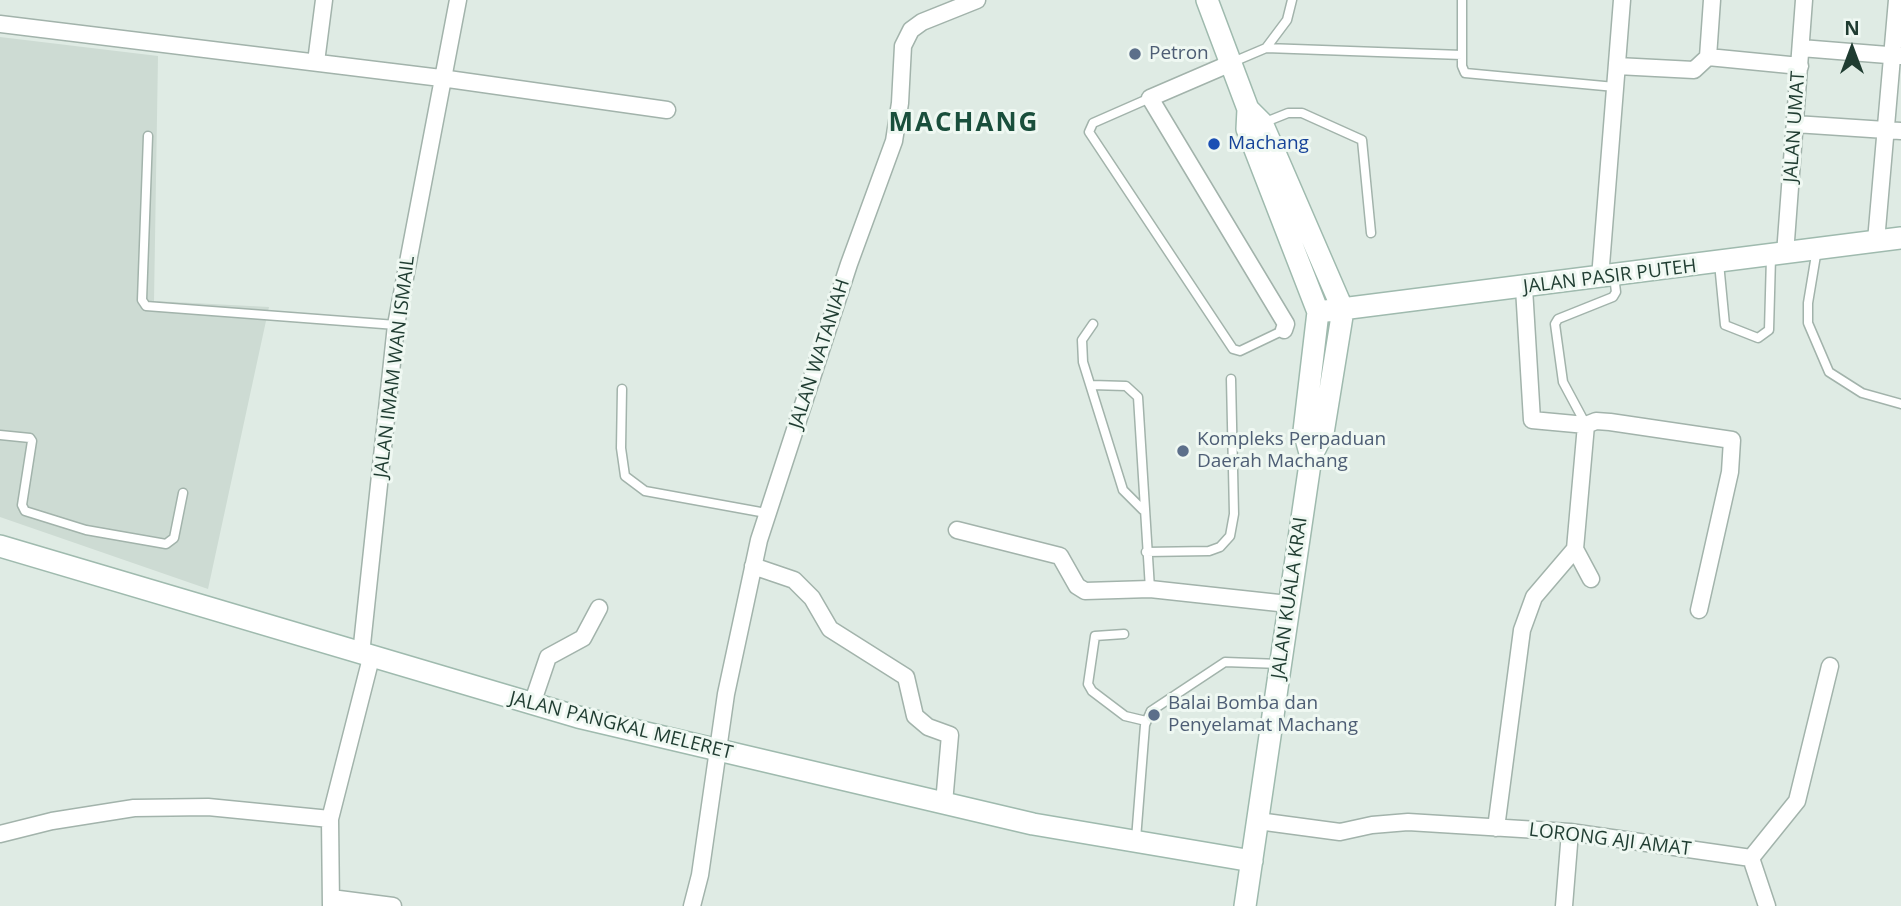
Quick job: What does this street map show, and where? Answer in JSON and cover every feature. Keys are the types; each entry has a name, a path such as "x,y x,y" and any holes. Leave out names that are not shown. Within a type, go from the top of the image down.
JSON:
{"main road":[{"path":"1207,0 1252,120 1343,310"},
{"path":"1252,120 1318,312"},
{"name":"JALAN PASIR PUTEH","path":"1318,312 1524,288 1901,238"},
{"name":"JALAN KUALA KRAI","path":"1245,906 1311,457 1323,433 1343,310"},
{"name":"JALAN KUALA KRAI","path":"1311,457 1304,431 1318,312"},
{"name":"JALAN PANGKAL MELERET","path":"0,546 532,704 716,751 1033,824 1252,862"}],"street":[{"path":"316,62 324,0"},
{"name":"JALAN IMAM WAN ISMAIL","path":"331,902 330,819 366,656 396,326 441,78 458,0"},
{"name":"JALAN WATANIAH","path":"692,906 700,875 716,751 766,513 894,141 906,38 922,22 977,0"},
{"path":"1607,277 1615,87 1622,0"},
{"path":"1617,66 1695,70 1708,57 1712,0"},
{"name":"JALAN UMAT","path":"1778,254 1795,124 1804,0"},
{"path":"1876,241 1893,131 1897,0"},
{"path":"0,24 441,78 667,110"},
{"path":"1801,48 1896,56"},
{"path":"1708,57 1800,66"},
{"path":"1229,64 1150,98 1286,324 1284,330"},
{"path":"1795,124 1893,131"},
{"path":"1524,288 1530,419 1586,425 1596,421 1610,422 1731,439 1730,472 1699,610"},
{"path":"1586,425 1576,549 1591,579"},
{"path":"957,530 1060,556 1077,586 1085,591 1150,589 1288,604"},
{"path":"1496,828 1521,639 1532,602 1576,549"},
{"path":"753,566 794,580 812,598 830,629 906,677 915,716 928,727 950,735 944,803"},
{"path":"532,704 548,657 583,638 599,608"},
{"path":"1767,906 1751,858 1797,801 1830,666"},
{"path":"0,834 52,821 134,808 208,807 330,819"},
{"name":"LORONG AJI AMAT","path":"1258,821 1340,832 1367,825 1408,822 1570,832 1751,858"},
{"path":"1564,906 1570,832"},
{"path":"331,902 393,906"}],"lane":[{"path":"1266,48 1287,20 1292,0"},
{"path":"1462,0 1462,69 1467,74 1615,87"},
{"path":"1229,64 1266,48 1462,55"},
{"path":"1150,98 1093,123 1089,132 1233,348 1240,351 1284,330"},
{"path":"1252,120 1302,113 1362,139 1371,233"},
{"path":"148,135 142,300 146,306 396,326"},
{"path":"1817,249 1808,303 1808,323 1829,372 1862,393 1901,404"},
{"path":"1719,263 1725,326 1758,338 1769,330 1778,254"},
{"path":"1586,425 1563,382 1555,324 1558,319 1613,297 1616,292 1607,277"},
{"path":"1093,324 1082,341 1080,351 1123,490 1143,510"},
{"path":"1146,552 1209,551 1220,547 1230,536 1234,514 1231,379"},
{"path":"1091,385 1126,386 1138,397 1150,589"},
{"path":"622,389 621,448 625,476 645,491 766,513"},
{"path":"0,435 28,438 32,441 22,505 25,511 86,530 166,544 174,538 183,493"},
{"path":"1124,634 1095,636 1088,684 1092,691 1125,716 1146,721"},
{"path":"1136,842 1146,721 1157,706 1225,662 1281,664"}],"shaded area":[{"path":"0,37 158,56 154,301 269,307 208,589 0,517"}],"place":[{"name":"Petron","path":"1135,54"},
{"name":"Machang","path":"1214,144"},
{"name":"Kompleks Perpaduan Daerah Machang","path":"1183,451"},
{"name":"Balai Bomba dan Penyelamat Machang","path":"1154,715"}],"district":[{"name":"MACHANG","path":"964,124"}]}
